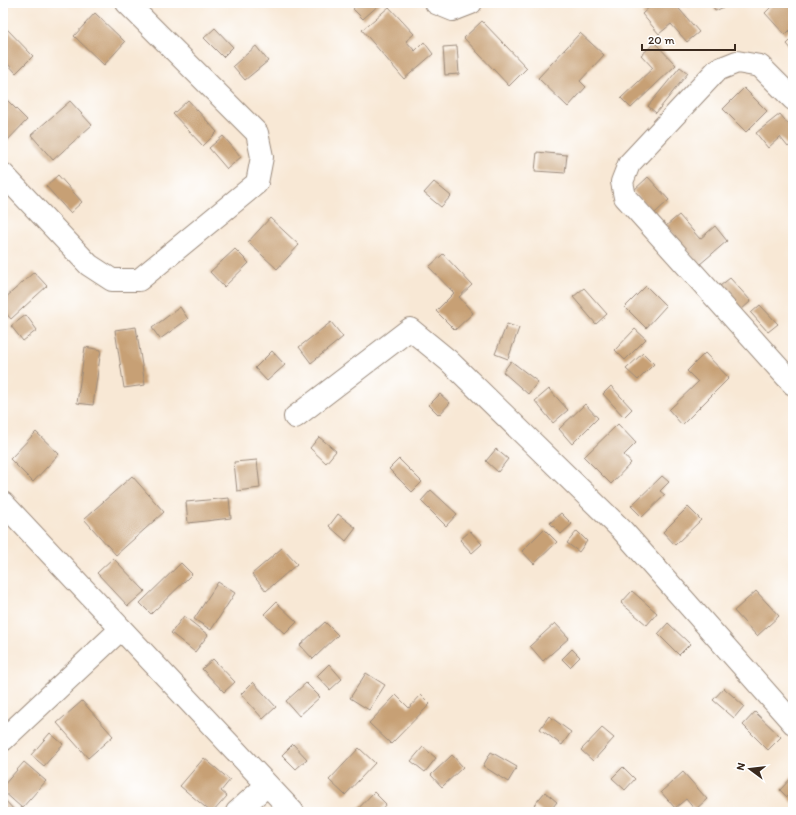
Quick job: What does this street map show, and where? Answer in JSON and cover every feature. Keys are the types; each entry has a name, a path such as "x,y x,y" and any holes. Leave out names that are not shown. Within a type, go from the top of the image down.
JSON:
{"street":[{"path":"3,174 89,265 112,280 139,280 258,183 262,157 257,133 126,3"},
{"path":"436,3 453,10 471,3"},
{"path":"793,99 760,66 737,62 717,70 629,164 622,182 625,197 793,384"},
{"path":"295,417 410,329 449,361 622,530 793,723"},
{"path":"3,503 293,812"},
{"path":"3,740 121,629"},
{"path":"237,812 267,784"}],"building":[{"path":"359,3 381,3 363,19 353,9"},
{"path":"654,3 674,3 699,32 687,42 671,24 659,34 642,14"},
{"path":"688,3 697,3 689,6"},
{"path":"712,3 722,3 724,7 715,11"},
{"path":"775,3 793,3 793,27 785,35 765,13"},
{"path":"389,7 414,34 406,41 415,51 424,42 433,54 404,79 362,30"},
{"path":"95,13 125,42 104,65 74,36"},
{"path":"482,21 527,68 509,86 464,38"},
{"path":"6,28 33,56 16,73 6,62 3,64 3,30"},
{"path":"215,28 233,47 223,57 204,38"},
{"path":"580,33 604,55 580,81 586,87 568,107 538,78"},
{"path":"793,38 793,51 787,44"},
{"path":"655,43 676,65 631,108 621,98 653,68 641,55"},
{"path":"256,46 268,61 245,80 233,66"},
{"path":"457,46 459,74 445,75 443,47"},
{"path":"680,67 688,73 656,113 648,106"},
{"path":"744,88 767,111 746,132 723,109"},
{"path":"3,97 27,120 4,144"},
{"path":"188,100 217,132 203,146 173,114"},
{"path":"70,101 92,125 53,160 31,135"},
{"path":"780,114 793,130 793,143 788,147 780,137 768,148 756,133"},
{"path":"223,136 241,157 227,169 209,148"},
{"path":"537,152 567,155 565,173 535,171"},
{"path":"58,175 82,202 70,213 46,186"},
{"path":"648,177 669,200 654,214 633,191"},
{"path":"434,182 451,196 441,207 424,193"},
{"path":"679,215 700,239 715,226 727,241 699,265 666,226"},
{"path":"270,218 299,245 277,269 248,242"},
{"path":"235,249 249,263 224,287 210,272"},
{"path":"443,254 472,285 459,297 473,313 455,330 436,311 454,293 429,267"},
{"path":"34,272 47,286 11,319 3,310 3,300"},
{"path":"730,278 751,301 741,310 720,286"},
{"path":"646,286 666,306 646,328 625,307"},
{"path":"584,288 607,314 596,324 573,297"},
{"path":"760,305 778,324 768,332 751,313"},
{"path":"180,307 188,319 160,339 152,328"},
{"path":"26,315 37,330 23,341 11,326"},
{"path":"331,322 343,337 311,363 299,347"},
{"path":"507,324 519,328 508,359 495,354"},
{"path":"136,327 145,385 124,388 115,330"},
{"path":"635,329 646,339 625,360 615,350"},
{"path":"85,347 101,350 93,405 77,403"},
{"path":"272,351 285,365 267,381 255,368"},
{"path":"643,353 654,364 638,380 626,369"},
{"path":"705,353 729,378 682,425 669,410 698,382 687,371"},
{"path":"511,361 538,382 528,394 503,372"},
{"path":"611,386 632,409 624,417 603,394"},
{"path":"549,389 568,410 553,423 535,401"},
{"path":"440,394 450,403 439,415 429,405"},
{"path":"585,404 598,418 572,444 559,429"},
{"path":"618,424 636,443 624,455 631,463 611,484 584,457"},
{"path":"36,432 59,454 33,482 10,459"},
{"path":"319,437 336,451 326,463 310,448"},
{"path":"496,449 508,459 498,472 486,461"},
{"path":"399,459 422,482 412,492 389,469"},
{"path":"257,460 260,488 237,491 234,462"},
{"path":"132,476 164,512 116,555 84,519"},
{"path":"662,476 669,482 660,491 665,495 642,517 631,506"},
{"path":"431,490 457,514 446,526 421,501"},
{"path":"229,498 231,518 188,523 186,502"},
{"path":"688,507 701,520 675,545 663,532"},
{"path":"561,513 572,524 561,534 550,523"},
{"path":"338,514 356,528 346,541 329,526"},
{"path":"544,529 557,542 534,564 522,551"},
{"path":"470,531 482,544 472,553 460,540"},
{"path":"577,531 587,541 579,552 567,543"},
{"path":"282,548 297,564 266,591 252,574"},
{"path":"113,558 145,591 128,606 97,573"},
{"path":"181,563 192,574 151,614 140,603"},
{"path":"218,582 235,593 211,630 194,619"},
{"path":"632,591 657,613 647,625 621,603"},
{"path":"756,591 779,616 757,636 734,611"},
{"path":"276,602 297,622 285,634 264,614"},
{"path":"184,616 208,635 195,652 171,633"},
{"path":"325,622 338,635 313,659 300,645"},
{"path":"555,623 569,638 543,661 530,646"},
{"path":"668,623 690,644 679,655 658,634"},
{"path":"572,649 580,657 570,667 562,659"},
{"path":"213,659 235,682 224,692 202,669"},
{"path":"329,664 342,679 330,690 317,676"},
{"path":"366,673 385,685 369,710 350,698"},
{"path":"253,682 276,707 263,719 241,694"},
{"path":"306,683 320,697 299,716 286,701"},
{"path":"724,688 744,706 734,718 713,700"},
{"path":"396,695 409,708 421,695 430,704 391,744 369,723"},
{"path":"82,701 113,736 88,758 57,723"},
{"path":"755,712 781,737 768,750 743,725"},
{"path":"549,716 571,732 562,745 540,729"},
{"path":"602,728 614,738 593,761 581,750"},
{"path":"50,733 63,744 44,766 31,755"},
{"path":"293,744 307,759 296,769 282,755"},
{"path":"423,747 436,758 425,772 411,761"},
{"path":"359,748 375,763 345,795 329,780"},
{"path":"491,752 517,767 508,782 483,766"},
{"path":"452,755 463,767 442,787 431,775"},
{"path":"204,758 230,780 221,791 227,796 213,812 211,812 180,786"},
{"path":"24,762 46,781 22,808 3,791 3,786"},
{"path":"623,767 635,779 625,790 612,778"},
{"path":"683,772 707,799 695,810 686,799 675,808 661,792"},
{"path":"793,776 793,803 780,790"},
{"path":"374,792 386,804 379,812 355,812"},
{"path":"545,792 557,802 549,812 543,812 534,805"},
{"path":"3,798 16,812 3,812"}]}
